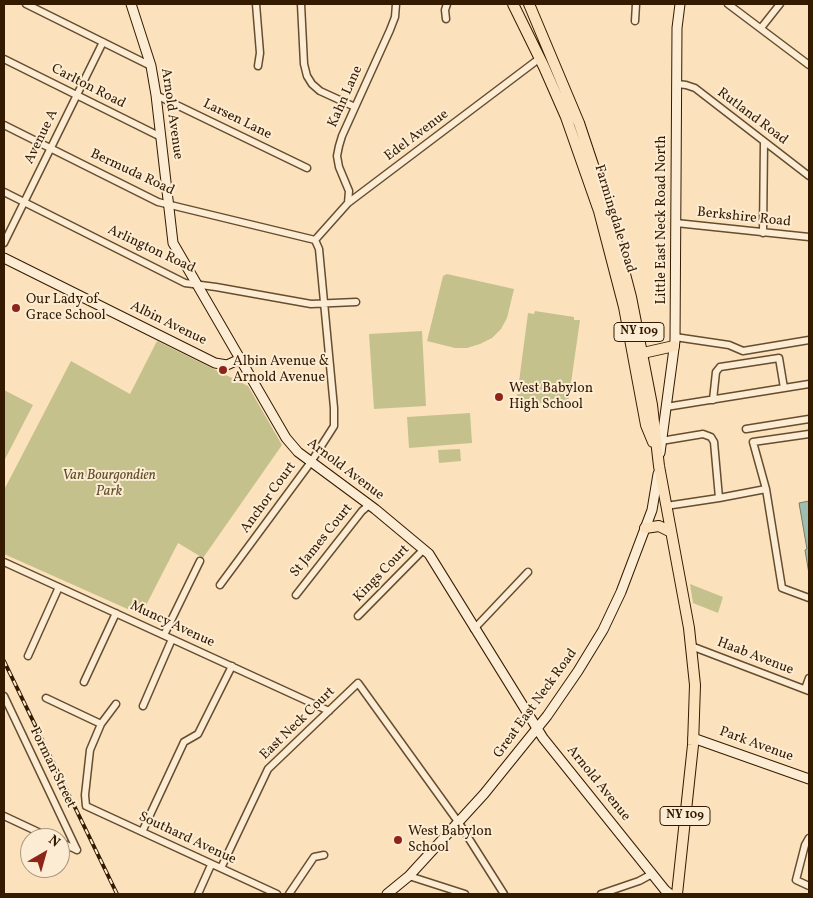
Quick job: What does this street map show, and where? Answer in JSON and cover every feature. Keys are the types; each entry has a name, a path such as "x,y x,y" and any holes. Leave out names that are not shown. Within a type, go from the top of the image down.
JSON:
{"main road":[{"name":"Farmingdale Road","path":"514,4 540,58 570,129 602,220 626,312 646,425 659,466"},
{"path":"521,4 541,40 551,53"},
{"name":"Farmingdale Road","path":"529,4 579,123 609,212 625,270 643,352 655,422 656,453"},
{"path":"643,352 674,342"},
{"name":"NY 109","path":"659,466 691,646 695,684 694,738 677,894"},
{"path":"645,528 659,526 671,532"}],"street":[{"path":"26,4 151,66"},
{"name":"Arnold Avenue","path":"131,4 151,66 173,243 289,442 298,452 424,548 537,728 652,874 670,894"},
{"path":"256,4 260,53 258,66"},
{"path":"301,4 304,64 307,76 320,91 356,107"},
{"name":"Kahn Lane","path":"348,203 348,191 337,156 342,136 390,30 395,17 396,4"},
{"path":"446,19 445,10 447,4"},
{"path":"635,21 636,4"},
{"name":"Little East Neck Road North","path":"659,466 674,342 677,28 680,4"},
{"path":"728,4 809,65"},
{"path":"761,28 780,4"},
{"name":"Avenue A","path":"4,243 103,42"},
{"name":"Edel Avenue","path":"315,240 348,203 540,58"},
{"name":"Carlton Road","path":"4,59 161,137"},
{"name":"Rutland Road","path":"677,84 695,88 809,176"},
{"name":"Larsen Lane","path":"156,95 307,168"},
{"name":"Bermuda Road","path":"4,125 158,202 315,240"},
{"path":"763,233 764,142"},
{"name":"Arlington Road","path":"4,192 185,283 311,304 356,302"},
{"name":"Berkshire Road","path":"676,223 809,237"},
{"name":"Anchor Court","path":"220,585 311,462 334,426 325,304 319,248 315,240"},
{"name":"Albin Avenue","path":"4,258 215,363 227,365 240,359"},
{"path":"674,342 729,345 743,350 809,340"},
{"path":"713,400 716,372 720,367 779,358 784,388"},
{"path":"666,407 809,384"},
{"path":"746,429 809,419"},
{"path":"661,441 703,434 711,437 714,442 718,498"},
{"path":"809,434 754,442 766,489 782,588 809,598"},
{"name":"Great East Neck Road","path":"386,894 409,876 459,823 537,728 574,678 603,630 621,592 655,500 659,466"},
{"path":"666,506 766,489"},
{"name":"St James Court","path":"296,595 362,511 369,505"},
{"name":"Kings Court","path":"358,616 424,548"},
{"path":"164,635 200,561"},
{"name":"Muncy Avenue","path":"4,562 329,710"},
{"path":"474,629 528,572"},
{"path":"28,656 59,587"},
{"path":"84,682 116,613"},
{"path":"143,706 172,639"},
{"name":"Haab Avenue","path":"691,646 807,690"},
{"path":"142,832 184,742 198,734 232,666"},
{"path":"807,690 809,678"},
{"name":"East Neck Court","path":"221,868 268,769 358,682 459,823"},
{"name":"Forman Street","path":"4,696 67,828"},
{"path":"46,698 101,724 116,704"},
{"name":"Southard Avenue","path":"101,724 90,750 85,795 86,806 277,894"},
{"name":"Park Avenue","path":"694,738 809,778"},
{"path":"4,816 30,828"},
{"path":"459,823 504,894"},
{"name":"Forman Street","path":"70,835 77,850 70,847"},
{"path":"809,838 805,845 796,880 809,886"},
{"path":"289,894 314,857 324,855"},
{"path":"198,894 211,865"},
{"path":"601,894 639,881 652,874"},
{"path":"409,876 464,894"}],"green space":[{"path":"447,274 514,289 507,318 501,329 492,338 467,348 455,348 427,341 443,276"},
{"path":"535,311 574,317 574,320 580,320 568,404 562,403 562,406 522,400 522,398 517,397 528,313 534,314"},
{"path":"422,331 426,406 374,409 369,334"},
{"name":"Van Bourgondien Park","path":"157,341 248,386 282,445 203,558 178,543 141,615 4,554 4,490 71,361 130,394"},
{"path":"4,390 33,405 4,461"},
{"path":"470,413 472,443 409,448 407,417"},
{"path":"460,449 461,461 439,463 438,450"},
{"path":"690,584 723,597 718,613 693,603"}],"shaded area":[{"path":"809,501 809,574 805,550 807,549 799,503"}],"railway":[{"path":"4,661 117,894"}],"place":[{"name":"Our Lady of Grace School","path":"16,308"},
{"name":"Albin Avenue & Arnold Avenue","path":"223,370"},
{"name":"West Babylon High School","path":"499,397"},
{"name":"West Babylon School","path":"398,840"}]}
